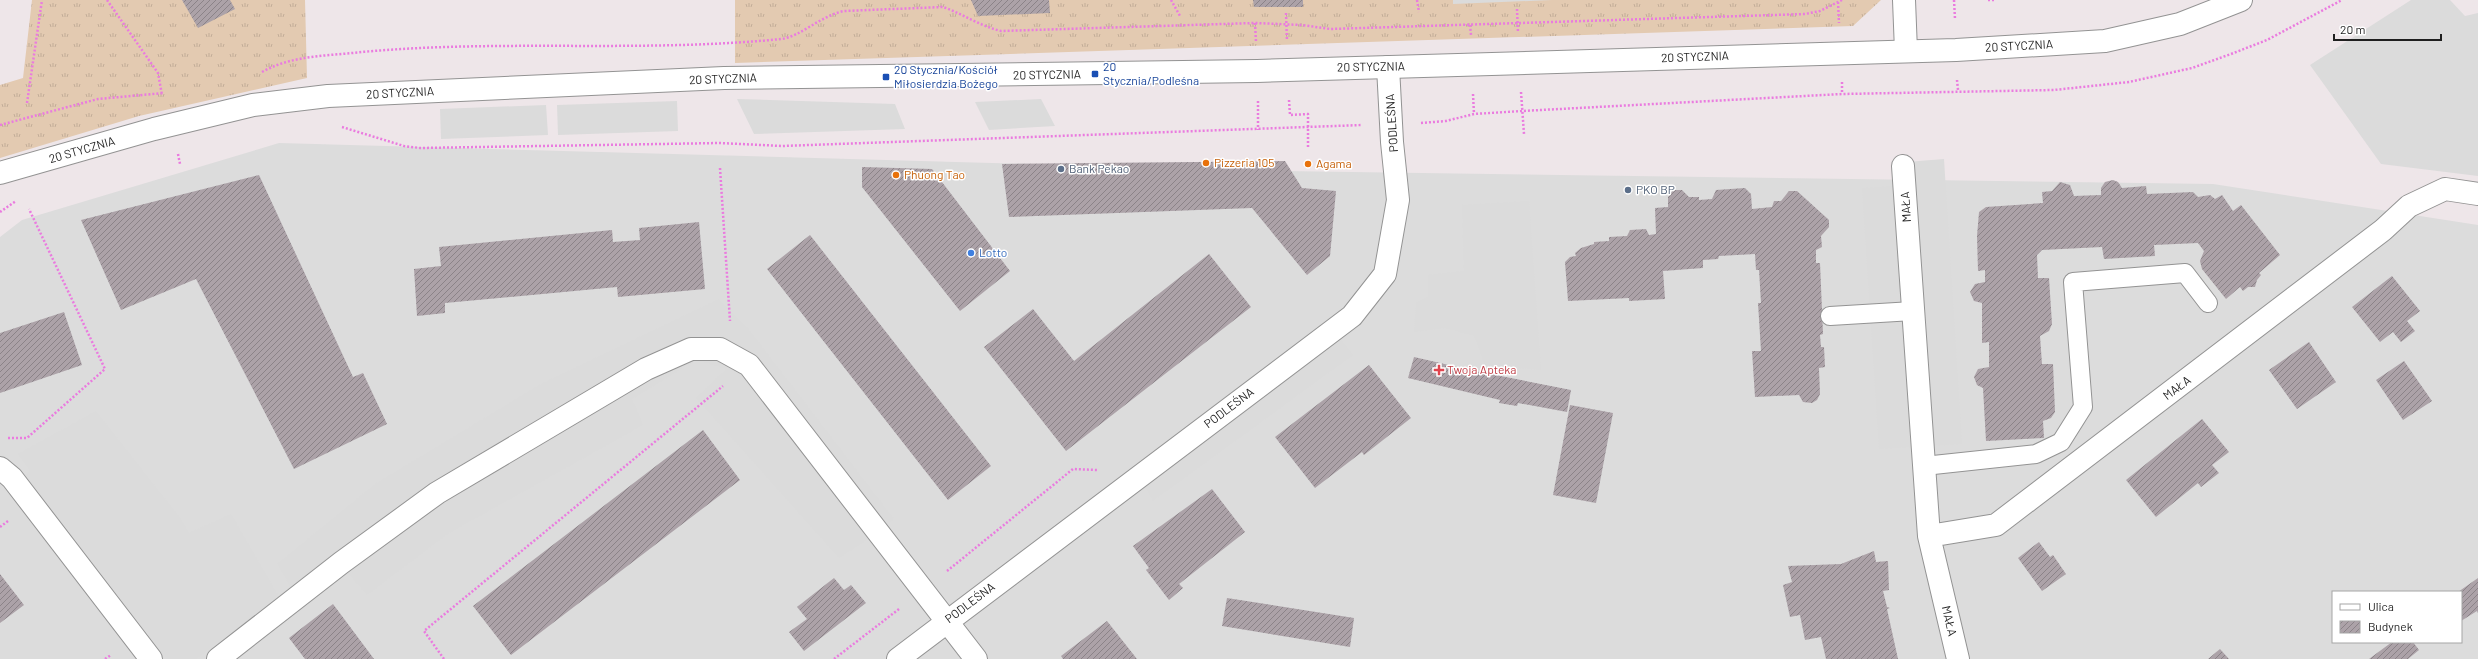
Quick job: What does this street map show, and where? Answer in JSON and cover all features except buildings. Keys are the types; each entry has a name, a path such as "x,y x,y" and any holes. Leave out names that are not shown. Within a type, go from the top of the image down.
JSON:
{"street":[{"path":"1904,0 1906,51"},
{"name":"20 STYCZNIA","path":"0,173 170,125 253,105 328,96 724,78 1102,74 1906,51 2105,41 2180,24 2241,0"},
{"name":"PODLEŚNA","path":"898,659 947,620 1352,316 1385,274 1398,200 1392,142 1388,67"},
{"name":"MAŁA","path":"1903,166 1929,536 1958,659"},
{"name":"MAŁA","path":"1929,536 1996,525 2383,230 2409,206 2445,189 2478,194"},
{"path":"218,659 341,563 437,493 646,369 691,349 720,350 741,360 947,620 976,659"},
{"path":"0,468 12,478 151,659"}],"lane":[{"path":"1924,466 2036,454 2061,442 2083,407 2073,282 2185,273 2208,302"},
{"path":"1830,316 1913,311"}],"path":[{"path":"27,103 42,0"},
{"path":"107,0 158,73 180,164"},
{"path":"1171,0 1180,16"},
{"path":"1417,0 1418,12"},
{"path":"259,74 284,61 403,48 720,44 784,39 830,14 844,11 943,7 956,11 983,27 1001,32 1255,23 1302,25 1330,29 1805,14 1820,11 1842,0"},
{"path":"1988,0 1994,0"},
{"path":"1474,114 1842,94 1958,90 2061,89 2159,76 2218,59 2268,40 2342,0"},
{"path":"0,125 98,99 162,94 169,92"},
{"path":"338,126 404,146 420,148 720,143 782,146 1258,130"},
{"path":"172,155 185,152"},
{"path":"444,659 424,631 741,360 720,168"},
{"path":"0,212 18,200"},
{"path":"0,438 27,438 105,369 30,209"},
{"path":"834,659 923,590 1073,468 1102,470"}],"shaded area":[{"path":"1453,0 1552,0 1453,4"},
{"path":"2411,0 2450,0 2465,16 2478,13 2478,176 2381,164 2310,65"},
{"path":"737,99 895,104 905,129 754,134"},
{"path":"1041,99 1055,126 989,130 975,102"},
{"path":"677,101 678,131 558,135 557,105"},
{"path":"546,105 548,135 441,139 440,109"},
{"path":"279,143 1282,171 2213,184 2478,225 2478,659 0,659 0,237 22,220"},
{"path":"1944,159 1962,444 1879,449 1862,188 1895,186 1894,163"},
{"path":"1529,201 1541,370 1485,365 1474,336 1445,328 1414,332 1416,303 1428,297 1428,275 1464,271 1462,205"},
{"path":"719,299 747,327 894,519 879,532 839,558 696,398 726,369 696,360 632,399 643,425 449,533 367,595 333,556 291,587 277,564 375,484 543,383"},
{"path":"1333,330 1353,355 1153,501 1139,476"},
{"path":"96,411 181,519 189,533 231,514 279,597 196,659 167,659 25,475 30,470 18,454"}],"green space":[{"path":"32,0 305,0 307,78 139,116 0,158 0,85 23,78"},
{"path":"735,0 1881,0 1853,26 735,63"}],"place":[{"name":"20 Stycznia/Podleśna","path":"1095,74"},
{"name":"20 Stycznia/Kościół Miłosierdzia Bożego","path":"886,77"},
{"name":"Pizzeria 105","path":"1206,163"},
{"name":"Agama","path":"1308,164"},
{"name":"Bank Pekao","path":"1061,169"},
{"name":"Phuong Tao","path":"896,175"},
{"name":"PKO BP","path":"1628,190"},
{"name":"Lotto","path":"971,253"},
{"name":"Twoja Apteka","path":"1439,370"}]}
